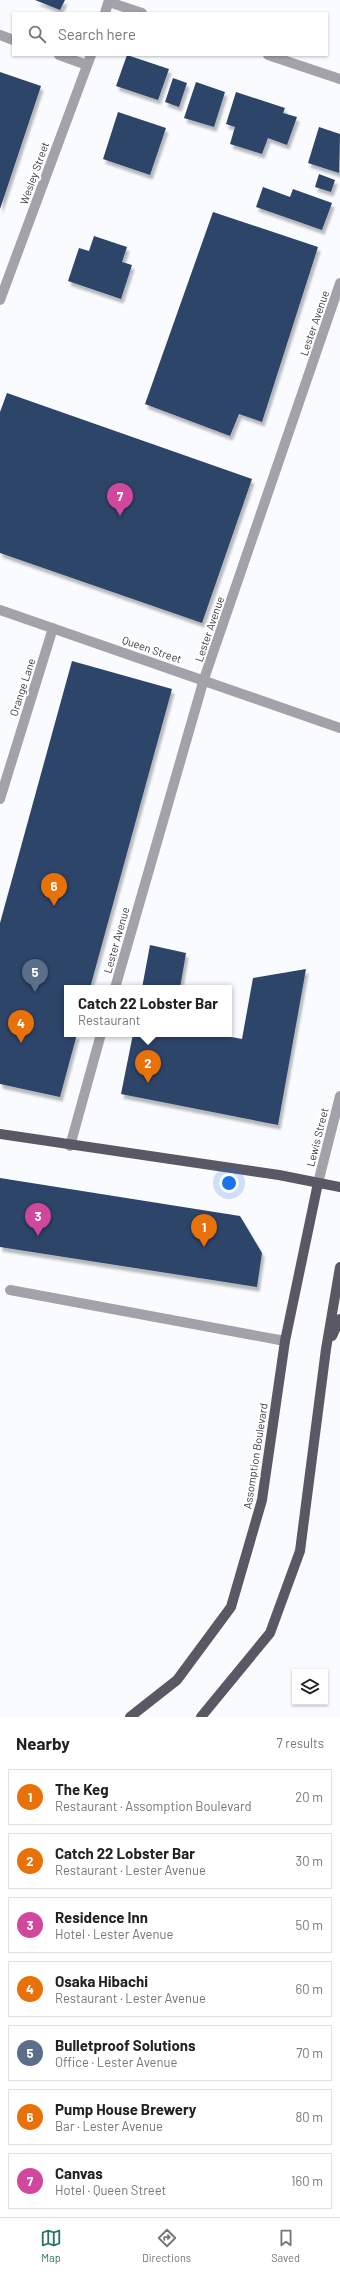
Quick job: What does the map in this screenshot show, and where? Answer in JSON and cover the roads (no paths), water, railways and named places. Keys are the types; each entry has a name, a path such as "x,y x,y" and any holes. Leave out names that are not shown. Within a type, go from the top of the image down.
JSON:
{"main road":[{"path":"0,1134 70,1146 279,1176 340,1187"},
{"name":"Assomption Boulevard","path":"130,1717 177,1680 230,1606 262,1500 285,1341 318,1183"},
{"path":"201,1717 270,1633 300,1552 326,1349 340,1267"},
{"path":"326,1349 340,1319"}],"street":[{"path":"105,12 109,1 139,12"},
{"path":"0,35 12,40"},
{"path":"65,56 89,60"},
{"path":"271,56 340,79"},
{"name":"Wesley Street","path":"0,300 89,60"},
{"name":"Lester Avenue","path":"116,985 204,680 340,283"},
{"name":"Queen Street","path":"0,610 340,728"},
{"name":"Orange Lane","path":"0,799 53,628"},
{"path":"70,1146 100,1037"},
{"name":"Lewis Street","path":"318,1183 340,1096"},
{"path":"10,1290 285,1341"}],"place":[{"name":"Canvas","path":"120,516"},
{"name":"Pump House Brewery","path":"54,906"},
{"name":"Bulletproof Solutions","path":"35,992"},
{"name":"Osaka Hibachi","path":"21,1043"},
{"name":"Catch 22 Lobster Bar","path":"148,1083"},
{"name":"Residence Inn","path":"38,1236"},
{"name":"The Keg","path":"204,1247"}]}
